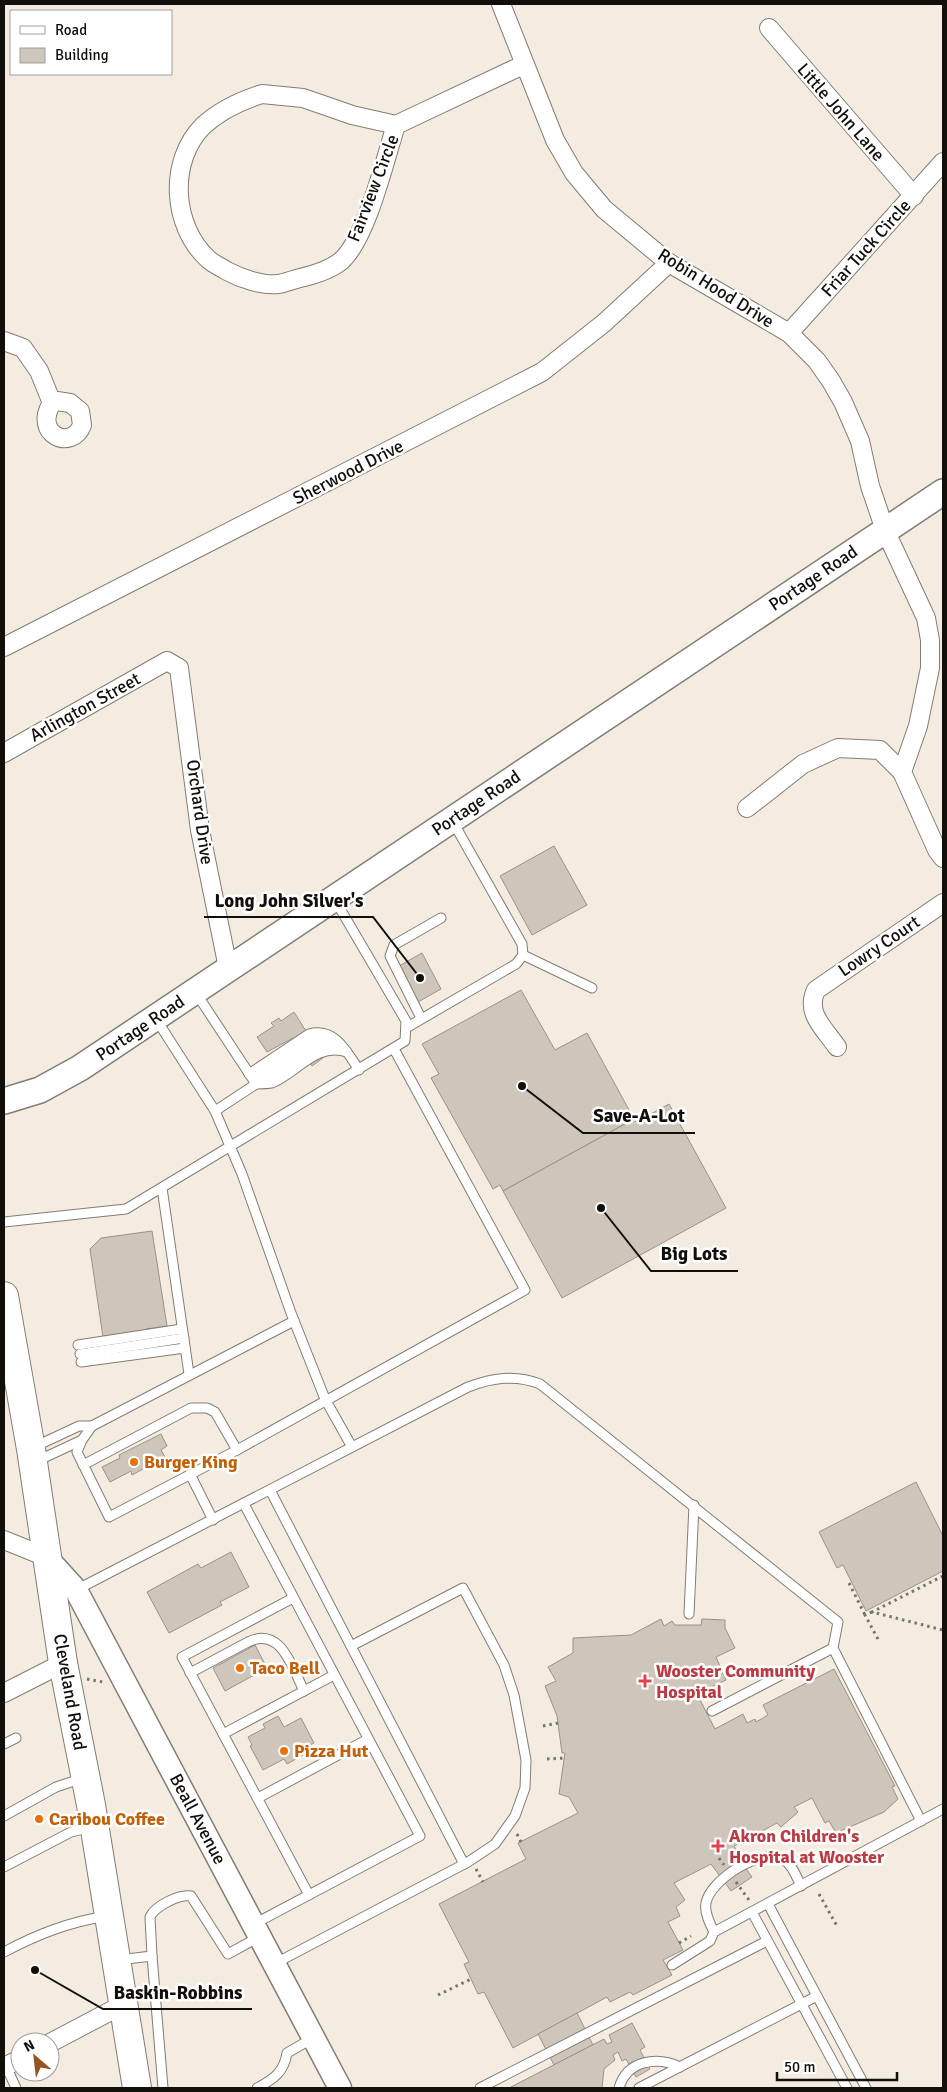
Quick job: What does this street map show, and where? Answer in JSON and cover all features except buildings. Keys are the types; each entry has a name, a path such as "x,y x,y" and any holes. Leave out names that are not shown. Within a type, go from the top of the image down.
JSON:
{"main road":[{"name":"Portage Road","path":"4,1101 40,1090 60,1081 943,492"},
{"name":"Cleveland Road","path":"4,1296 32,1456 65,1673 95,1826 137,2088"}],"street":[{"name":"Robin Hood Drive","path":"501,4 523,65 555,140 574,173 604,209 669,263 789,333 817,361 843,402 860,441 870,486 885,530 926,618 930,640 930,668 918,726 902,772"},
{"name":"Little John Lane","path":"769,28 914,196"},
{"name":"Fairview Circle","path":"396,125 377,188 357,238 341,261 315,274 276,284 239,278 208,259 187,231 179,208 179,178 187,148 203,127 239,101 262,94 304,98 352,115 396,125 523,65"},
{"name":"Friar Tuck Circle","path":"789,333 943,162"},
{"name":"Sherwood Drive","path":"4,647 542,372 604,323 669,263"},
{"path":"4,341 22,348 39,371 52,403"},
{"name":"Arlington Street","path":"4,753 167,661"},
{"name":"Orchard Drive","path":"167,661 179,668 200,830 228,968"},
{"path":"747,808 803,764 838,748 880,750 902,772 937,850 943,858"},
{"name":"Lowry Court","path":"837,1047 812,1010 811,1000 816,990 943,903"},
{"path":"4,1540 46,1557"},
{"name":"Beall Avenue","path":"46,1557 76,1590 313,2038 335,2086"},
{"path":"4,1693 65,1673"},
{"path":"60,2038 124,2004"}],"lane":[{"path":"406,1028 516,964 523,955 522,944 452,820"},
{"path":"4,1222 126,1209 405,1041 406,1021 334,898"},
{"path":"421,1018 390,956 394,944 441,918"},
{"path":"523,955 592,988"},
{"path":"195,990 253,1079"},
{"path":"155,1017 215,1112 325,1399 352,1447"},
{"path":"215,1112 309,1034 319,1031 328,1034 343,1047 359,1070"},
{"path":"253,1079 317,1046 326,1043 343,1047"},
{"path":"294,1321 92,1426 82,1440 77,1452 109,1517 237,1450 325,1399 525,1290 394,1049"},
{"path":"162,1188 189,1374"},
{"path":"183,1333 80,1354 185,1348"},
{"path":"76,1590 468,1387 486,1381 520,1378 540,1384 694,1504 838,1622 833,1648 921,1821"},
{"path":"83,1465 191,1408 200,1407 215,1412 237,1450"},
{"path":"32,1456 80,1426 92,1426"},
{"path":"32,1456 82,1440"},
{"path":"190,1474 213,1520"},
{"path":"270,1490 464,1864"},
{"path":"163,2088 152,1956 150,1917 152,1911 182,1894 191,1896 228,1954 257,1931 309,1895 420,1836 244,1504"},
{"path":"689,1614 694,1504"},
{"path":"274,1964 464,1864 495,1844 515,1816 525,1788 526,1760 514,1695 504,1665 463,1588 351,1646"},
{"path":"293,1598 182,1657 309,1895"},
{"path":"190,1673 256,1638 267,1637 275,1641 281,1648 304,1691"},
{"path":"712,1711 833,1648"},
{"path":"223,1734 334,1675"},
{"path":"4,1744 16,1738"},
{"path":"258,1798 368,1739"},
{"path":"4,1816 56,1788 86,1777"},
{"path":"672,1965 710,1941 714,1932 943,1809"},
{"path":"4,1867 71,1832 95,1826"},
{"path":"714,1932 709,1920 706,1904 709,1895 716,1884 750,1861 760,1857 774,1856 785,1860 801,1886"},
{"path":"768,1904 866,2088"},
{"path":"752,1912 847,2088"},
{"path":"4,1952 50,1930 75,1921 110,1916"},
{"path":"480,2088 767,1941"},
{"path":"117,1960 152,1956"},
{"path":"640,2088 817,1996"},
{"path":"257,2088 277,2078 286,2062 287,2053 313,2038"},
{"path":"619,2088 622,2078 628,2072 651,2061 660,2060 680,2067"}],"path":[{"path":"866,1615 943,1576"},
{"path":"849,1583 879,1641"},
{"path":"872,1612 943,1630"},
{"path":"65,1673 104,1682 109,1690"},
{"path":"543,1726 558,1723"},
{"path":"546,1759 564,1758"},
{"path":"516,1834 521,1842"},
{"path":"476,1869 483,1882"},
{"path":"820,1894 837,1926"},
{"path":"679,1942 691,1936"},
{"path":"438,1996 471,1979"}],"place":[{"name":"Long John Silver's","path":"420,978"},
{"name":"Save-A-Lot","path":"522,1086"},
{"name":"Big Lots","path":"601,1208"},
{"name":"Burger King","path":"134,1462"},
{"name":"Taco Bell","path":"240,1668"},
{"name":"Wooster Community Hospital","path":"645,1681"},
{"name":"Pizza Hut","path":"284,1751"},
{"name":"Caribou Coffee","path":"39,1819"},
{"name":"Akron Children's Hospital at Wooster","path":"718,1846"},
{"name":"Baskin-Robbins","path":"35,1970"}]}
